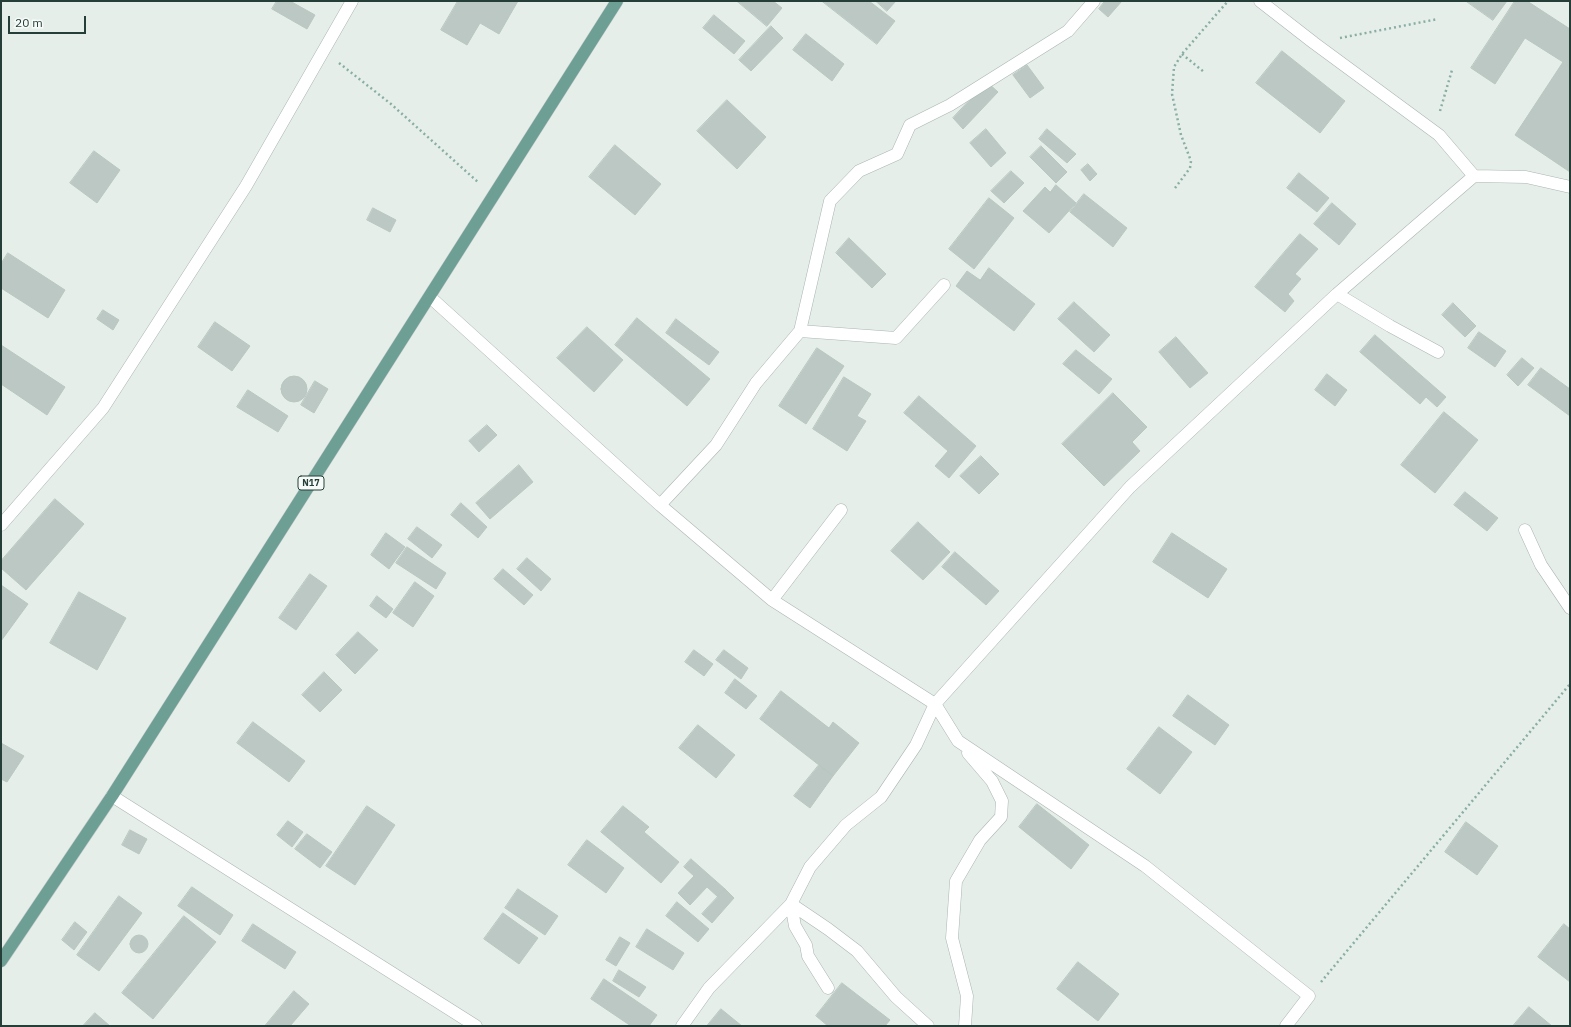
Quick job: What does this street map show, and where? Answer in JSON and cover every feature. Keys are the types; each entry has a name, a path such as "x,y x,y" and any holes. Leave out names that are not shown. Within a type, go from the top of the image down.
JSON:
{"main road":[{"name":"N17","path":"1,961 112,796 617,1"}],"street":[{"path":"1,525 103,408 246,186 325,51 352,1"},
{"path":"660,505 716,445 756,383 800,331 830,201 859,171 897,154 910,125 950,105 1068,31 1094,1"},
{"path":"1260,1 1314,43 1439,135 1474,176"},
{"path":"682,1026 709,988 791,904 810,867 846,825 881,797 916,745 935,704 1130,486 1337,294 1474,176 1526,177 1570,187"},
{"path":"800,331 896,338 944,285"},
{"path":"1337,294 1390,326 1438,352"},
{"path":"430,297 660,505 772,600 935,704 958,741 992,781 1002,801 1002,817 980,840 956,881 952,938 967,996 965,1026"},
{"path":"772,600 841,510"},
{"path":"1525,530 1541,565 1570,608"},
{"path":"958,741 1145,866 1309,996 1286,1026"},
{"path":"112,796 476,1026"},
{"path":"791,904 795,926 806,945 808,956 828,988"},
{"path":"791,904 857,951 896,997 928,1026"}],"path":[{"path":"1175,188 1190,168 1191,161 1180,135 1172,94 1174,67 1182,54 1228,1"},
{"path":"1314,43 1438,18"},
{"path":"325,51 391,104 494,196"},
{"path":"1182,54 1204,72"},
{"path":"1439,135 1440,107 1452,70"},
{"path":"1309,996 1570,684"}],"building":[{"path":"277,1 290,1 315,15 307,29 272,9"},
{"path":"458,1 518,1 499,34 480,23 467,45 441,30"},
{"path":"737,1 773,1 782,8 767,26"},
{"path":"822,1 869,1 895,21 877,44"},
{"path":"876,1 896,1 887,11"},
{"path":"1105,1 1122,1 1108,17 1099,9"},
{"path":"1466,1 1507,1 1493,20"},
{"path":"1515,1 1527,1 1570,29 1570,172 1515,135 1563,62 1525,38 1495,84 1471,68"},
{"path":"714,15 745,41 734,54 703,28"},
{"path":"771,26 783,38 751,71 739,60"},
{"path":"806,34 844,64 832,81 793,50"},
{"path":"1282,51 1345,101 1320,133 1256,83"},
{"path":"1027,65 1044,88 1030,98 1013,75"},
{"path":"987,82 998,92 963,129 953,118"},
{"path":"727,100 766,137 737,169 697,131"},
{"path":"986,129 1006,153 991,167 970,143"},
{"path":"1047,129 1076,154 1067,163 1039,139"},
{"path":"615,145 661,184 635,215 589,177"},
{"path":"1041,146 1067,172 1056,183 1030,157"},
{"path":"94,151 120,170 97,203 70,183"},
{"path":"1088,164 1097,174 1090,181 1081,170"},
{"path":"1011,171 1024,183 1004,203 991,191"},
{"path":"1299,173 1329,198 1317,212 1287,188"},
{"path":"1056,185 1076,203 1049,233 1023,211 1045,187 1050,192"},
{"path":"1084,194 1127,228 1113,247 1070,212"},
{"path":"989,198 1014,218 974,269 949,249"},
{"path":"1332,203 1356,224 1339,245 1314,224"},
{"path":"373,208 396,220 390,232 367,220"},
{"path":"1300,234 1318,249 1295,274 1301,279 1288,294 1294,301 1285,312 1255,287"},
{"path":"849,238 886,274 872,288 836,253"},
{"path":"8,253 65,290 48,318 1,288 1,264"},
{"path":"989,268 1035,304 1014,331 956,286 967,271 980,280"},
{"path":"1074,302 1110,335 1094,352 1058,319"},
{"path":"1453,303 1476,326 1465,337 1442,315"},
{"path":"103,310 119,320 113,330 97,319"},
{"path":"637,318 710,379 687,406 615,345"},
{"path":"676,319 719,352 709,365 666,333"},
{"path":"215,322 250,346 232,371 198,347"},
{"path":"587,327 623,360 594,392 557,358"},
{"path":"1479,332 1506,351 1495,367 1468,348"},
{"path":"1375,335 1446,397 1437,407 1426,397 1420,404 1360,352"},
{"path":"1176,337 1208,373 1190,388 1159,352"},
{"path":"1,345 65,387 47,415 1,384"},
{"path":"817,348 844,366 806,424 779,406"},
{"path":"1076,350 1112,379 1099,394 1063,364"},
{"path":"1522,358 1534,368 1518,386 1507,375"},
{"path":"1541,368 1570,389 1570,416 1528,385"},
{"path":"1327,374 1347,390 1335,406 1315,390"},
{"path":"294,376 303,380 307,389 303,398 294,402 285,398 281,389 285,380"},
{"path":"844,377 871,394 857,416 866,421 847,451 813,429"},
{"path":"315,381 328,389 314,413 301,405"},
{"path":"248,390 288,416 278,432 237,407"},
{"path":"1113,393 1147,427 1132,442 1140,451 1104,486 1062,444"},
{"path":"919,396 976,446 949,478 935,466 948,451 904,413"},
{"path":"1444,412 1478,440 1435,493 1401,465"},
{"path":"487,425 497,435 479,452 469,441"},
{"path":"981,456 999,474 979,494 960,476"},
{"path":"519,465 533,482 490,519 476,503"},
{"path":"1465,492 1498,518 1487,531 1454,505"},
{"path":"55,499 84,524 26,590 1,568 1,561"},
{"path":"461,503 487,527 478,538 451,515"},
{"path":"918,522 950,552 923,580 891,551"},
{"path":"417,527 442,545 432,558 408,539"},
{"path":"386,533 405,547 389,569 371,555"},
{"path":"1172,533 1227,569 1208,598 1153,562"},
{"path":"407,547 446,573 436,589 396,563"},
{"path":"955,552 999,591 986,605 942,567"},
{"path":"527,558 551,579 541,591 517,569"},
{"path":"503,569 533,595 524,605 494,579"},
{"path":"310,574 327,586 296,630 279,618"},
{"path":"415,582 434,596 413,627 393,613"},
{"path":"1,585 28,604 1,641"},
{"path":"79,592 126,618 97,670 50,643"},
{"path":"377,596 393,609 386,618 370,606"},
{"path":"358,632 378,650 355,674 336,655"},
{"path":"694,650 713,664 704,676 685,662"},
{"path":"724,650 748,668 741,679 716,660"},
{"path":"324,672 342,690 320,712 302,695"},
{"path":"735,679 757,696 746,709 725,693"},
{"path":"781,691 829,728 833,722 859,743 833,776 760,719"},
{"path":"1188,695 1229,725 1215,745 1173,716"},
{"path":"253,722 305,761 289,782 237,743"},
{"path":"698,725 735,755 716,778 679,748"},
{"path":"1159,727 1192,752 1160,794 1127,769"},
{"path":"1,743 24,756 7,782 1,779"},
{"path":"819,765 833,776 810,808 794,796"},
{"path":"1037,804 1089,845 1071,869 1019,827"},
{"path":"367,806 395,825 355,885 326,866"},
{"path":"623,806 649,827 644,832 679,862 661,883 601,832"},
{"path":"288,821 303,832 292,847 277,835"},
{"path":"1466,822 1498,846 1477,875 1445,852"},
{"path":"130,830 147,839 139,854 122,845"},
{"path":"307,834 332,852 320,868 295,849"},
{"path":"587,840 624,868 606,893 568,865"},
{"path":"691,859 725,889 718,897 707,887 690,905 678,893 694,876 684,867"},
{"path":"192,887 233,915 220,935 178,906"},
{"path":"518,889 558,916 545,935 505,908"},
{"path":"725,889 734,898 712,923 702,914"},
{"path":"119,896 142,913 99,971 77,955"},
{"path":"677,902 709,929 698,942 666,916"},
{"path":"503,913 538,938 519,964 484,939"},
{"path":"184,916 216,942 153,1019 122,993"},
{"path":"75,922 87,932 74,950 62,940"},
{"path":"253,924 296,952 285,969 242,941"},
{"path":"1564,924 1570,929 1570,982 1538,957"},
{"path":"647,929 684,953 673,970 636,947"},
{"path":"139,935 145,938 148,944 145,950 139,953 133,950 130,944 133,938"},
{"path":"620,937 630,943 616,966 606,960"},
{"path":"1078,962 1119,994 1098,1021 1057,989"},
{"path":"619,970 646,987 639,997 613,981"},
{"path":"604,979 657,1015 649,1026 631,1026 591,999"},
{"path":"842,983 890,1020 885,1026 828,1026 816,1016"},
{"path":"294,991 309,1004 290,1026 265,1026"},
{"path":"1529,1007 1552,1026 1513,1026"},
{"path":"721,1009 742,1026 707,1026"},
{"path":"95,1013 110,1026 83,1026"}]}
